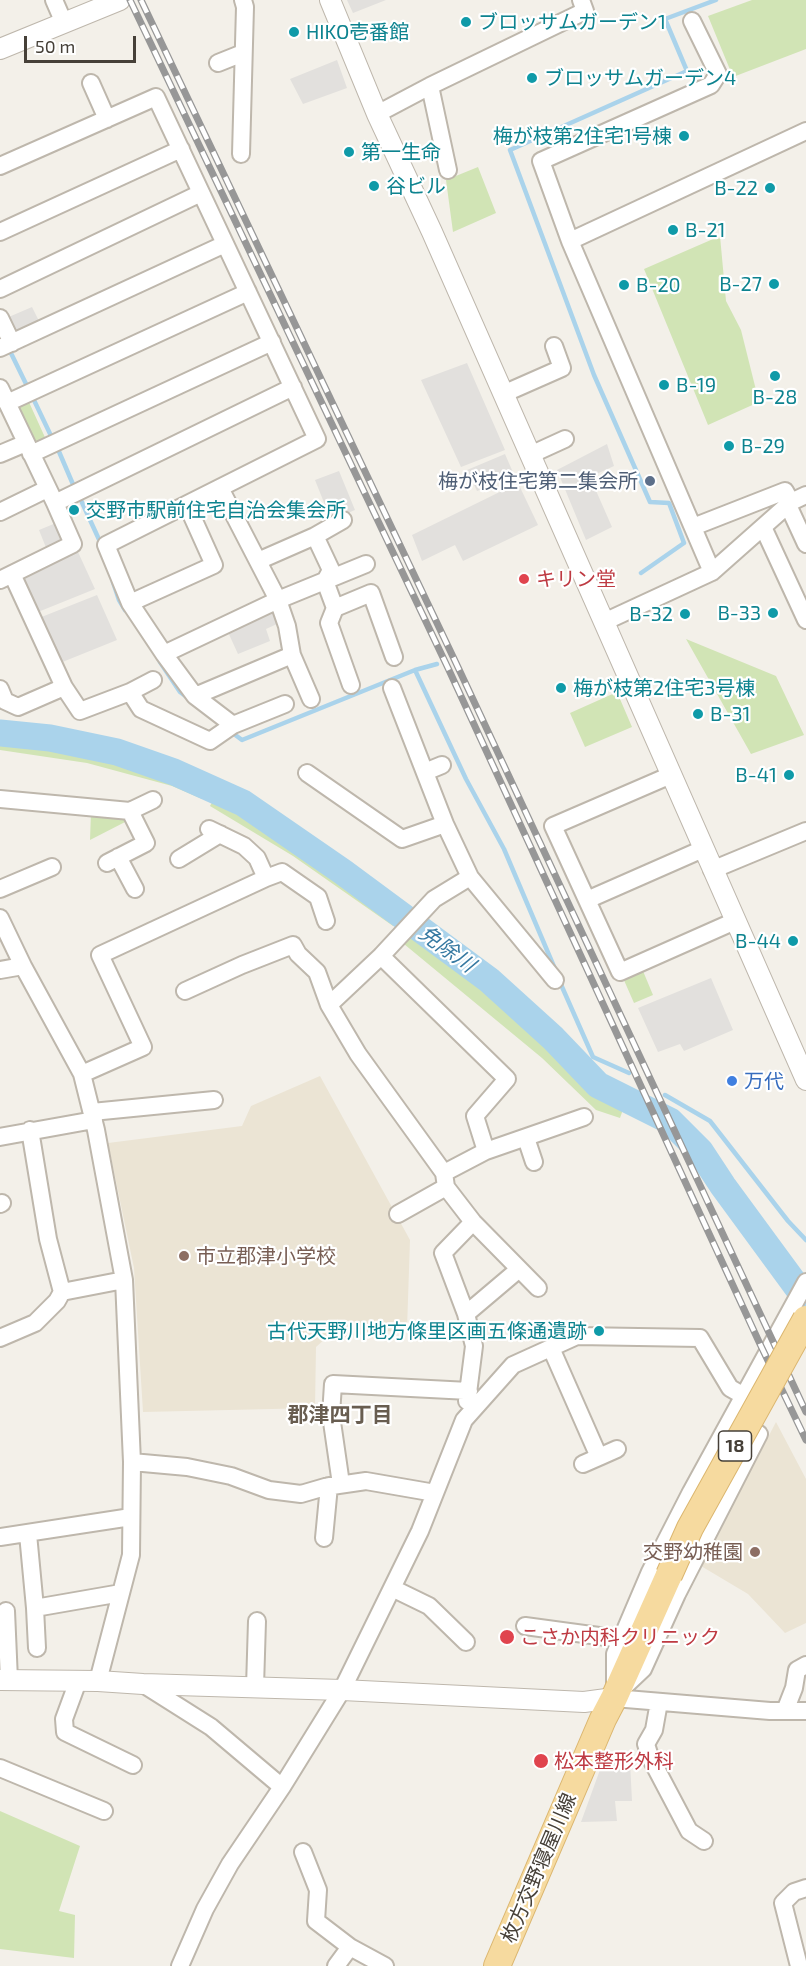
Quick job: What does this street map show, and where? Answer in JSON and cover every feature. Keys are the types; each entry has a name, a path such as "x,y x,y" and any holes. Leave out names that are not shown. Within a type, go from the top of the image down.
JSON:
{"main road":[{"name":"枚方交野寝屋川線","path":"497,1966 603,1719 690,1528 806,1319"}],"street":[{"path":"54,0 64,23"},
{"path":"0,49 120,0"},
{"path":"241,154 245,7 243,0"},
{"path":"330,0 377,114 806,1080"},
{"path":"377,114 585,11 581,0"},
{"path":"692,21 718,74 711,85 541,161 570,241 712,572"},
{"path":"218,63 243,53"},
{"path":"91,82 107,119"},
{"path":"430,86 448,170"},
{"path":"0,166 156,97 317,439 106,545 130,603 164,654 195,696 232,725"},
{"path":"570,241 806,131"},
{"path":"0,232 181,149"},
{"path":"0,289 201,193"},
{"path":"0,318 8,345 225,244"},
{"path":"153,680 130,692 80,711 64,687 6,577 73,544 63,495 28,448 2,394 31,392 248,292"},
{"path":"0,454 56,442 272,342"},
{"path":"503,394 562,368 554,346"},
{"path":"0,512 63,495 292,387"},
{"path":"530,455 564,440"},
{"path":"220,488 278,600 287,626 292,654 311,699"},
{"path":"693,527 785,491 795,500 806,544"},
{"path":"604,622 712,572 795,500"},
{"path":"130,603 214,565 186,505"},
{"path":"258,561 315,536 343,520"},
{"path":"763,527 806,620"},
{"path":"315,536 331,570 325,581 335,608 329,623 351,685"},
{"path":"164,654 278,600 366,564"},
{"path":"335,608 371,593 394,657"},
{"path":"195,696 292,654"},
{"path":"0,688 5,701 18,707 64,687"},
{"path":"392,688 445,824 471,877 528,936 555,980"},
{"path":"130,692 141,709 210,741 232,725 285,704"},
{"path":"425,772 442,765"},
{"path":"307,773 402,839 445,824"},
{"path":"671,775 553,826 621,972 735,921"},
{"path":"0,799 44,808 130,811 153,800"},
{"path":"130,811 146,843 113,860 135,889"},
{"path":"179,859 215,831 244,846 257,858 266,878"},
{"path":"712,870 806,831"},
{"path":"587,900 703,849"},
{"path":"0,889 51,867"},
{"path":"82,1074 149,1045 126,994 100,955 202,902 282,872 318,897 320,915"},
{"path":"329,1005 381,956 434,899 471,877"},
{"path":"0,918 23,966 82,1074 93,1116 124,1280 132,1462 131,1555 98,1681"},
{"path":"184,992 240,962 292,941 298,954 317,972 329,1005 358,1054 473,1222 538,1288"},
{"path":"381,956 507,1078 475,1116 486,1151"},
{"path":"0,970 23,966"},
{"path":"0,1137 168,1098 214,1100"},
{"path":"398,1214 486,1151 584,1117"},
{"path":"0,1338 35,1323 57,1301 62,1292 48,1239 30,1130"},
{"path":"526,1138 534,1162"},
{"path":"180,1966 205,1909 230,1864 282,1787 342,1690 420,1531 464,1420 474,1346 466,1314 443,1253 473,1222"},
{"path":"466,1314 518,1270"},
{"path":"62,1292 124,1280"},
{"path":"614,1698 615,1654 650,1572 806,1282"},
{"path":"464,1420 513,1365 577,1336 700,1338 730,1388 744,1396"},
{"path":"550,1348 599,1457"},
{"path":"324,1538 335,1485 331,1415 333,1384 469,1391"},
{"path":"614,1698 643,1669 676,1594 759,1434"},
{"path":"583,1464 617,1449"},
{"path":"132,1462 187,1467 220,1474 269,1490 301,1494 335,1485 366,1481 435,1493"},
{"path":"0,1537 131,1517"},
{"path":"28,1533 37,1648"},
{"path":"392,1588 429,1606 466,1642"},
{"path":"35,1608 121,1593"},
{"path":"6,1611 5,1680 342,1690 584,1702 614,1698 806,1711"},
{"path":"255,1687 257,1621"},
{"path":"525,1626 621,1639"},
{"path":"786,1711 797,1670 806,1665"},
{"path":"78,1681 64,1719 65,1732 132,1765"},
{"path":"143,1684 211,1727 282,1787"},
{"path":"659,1702 654,1730 646,1744 650,1757 671,1783 673,1811 689,1831 704,1841"},
{"path":"0,1768 104,1811"},
{"path":"303,1852 318,1890 316,1921 350,1947 385,1966"},
{"path":"800,1966 783,1903 794,1892 806,1888"},
{"path":"336,1966 350,1947"}],"shaded area":[{"path":"347,0 386,0 353,13"},
{"path":"337,60 347,88 303,104 290,79"},
{"path":"32,307 41,325 13,336 4,319"},
{"path":"467,363 505,450 461,467 421,380"},
{"path":"607,444 614,466 590,477 612,527 586,540 557,470"},
{"path":"505,454 515,477 477,491 467,470"},
{"path":"339,471 355,510 331,520 315,480"},
{"path":"518,483 538,525 463,561 455,545 422,561 412,535"},
{"path":"56,523 64,542 47,550 39,530"},
{"path":"78,552 95,589 38,612 21,577"},
{"path":"97,595 117,640 60,663 39,618"},
{"path":"271,609 277,624 266,629 270,641 238,654 227,630"},
{"name":"万代","path":"711,978 733,1030 684,1051 680,1044 658,1052 638,1008"},
{"path":"320,1076 410,1240 407,1329 325,1339 316,1347 315,1408 143,1412 134,1268 108,1143 242,1126 251,1106"},
{"path":"776,1422 806,1479 806,1623 785,1633 748,1594 701,1566"},
{"path":"617,1755 616,1762 630,1762 632,1801 615,1801 617,1821 581,1822 605,1756"}],"green space":[{"path":"752,0 806,0 806,49 733,77 708,16"},
{"path":"478,167 496,213 453,232 446,180"},
{"path":"720,236 726,301 741,330 759,402 708,425 644,269"},
{"path":"28,400 48,444 37,448 18,404"},
{"path":"686,639 776,676 804,735 751,754"},
{"path":"617,692 632,727 585,747 570,713"},
{"path":"0,737 115,754 206,789 202,799 172,786 87,763 0,750"},
{"path":"216,795 326,863 401,918 393,926 293,856 210,806"},
{"path":"91,812 124,816 127,821 90,840"},
{"path":"418,930 485,981 596,1086 626,1101 620,1118 596,1110 542,1058 404,944"},
{"path":"643,971 653,995 634,1003 623,978"},
{"path":"0,1811 80,1846 59,1911 75,1915 74,1958 0,1949"}],"waterway":[{"path":"641,573 684,543 669,503 650,502 594,375 510,150 687,71 665,19 716,0"},
{"path":"8,347 28,388"},
{"path":"32,396 53,440"},
{"path":"57,447 75,489"},
{"path":"79,496 102,546"},
{"path":"113,582 125,610"},
{"path":"160,662 180,692 188,698"},
{"path":"230,731 242,740 415,670 437,664"},
{"path":"415,670 466,779 504,849 555,969"},
{"name":"免除川","path":"0,733 50,738 117,752 174,772 243,803 343,872 489,980 553,1038 598,1085 670,1121 700,1151 800,1291 806,1294"},
{"path":"559,980 593,1057 629,1073"},
{"path":"665,1095 710,1121 788,1221 806,1240"}],"railway":[{"path":"130,0 448,668 806,1440"},
{"path":"141,0 456,663 806,1412"}],"place":[{"name":"ブロッサムガーデン1","path":"466,22"},
{"name":"HIKO壱番館","path":"294,32"},
{"name":"ブロッサムガーデン4","path":"532,78"},
{"name":"梅が枝第2住宅1号棟","path":"684,136"},
{"name":"第一生命","path":"349,152"},
{"name":"谷ビル","path":"374,186"},
{"name":"B-22","path":"770,188"},
{"name":"B-21","path":"673,230"},
{"name":"B-27","path":"774,284"},
{"name":"B-20","path":"624,285"},
{"name":"B-28","path":"775,376"},
{"name":"B-19","path":"664,385"},
{"name":"B-29","path":"729,446"},
{"name":"梅が枝住宅第二集会所","path":"650,481"},
{"name":"交野市駅前住宅自治会集会所","path":"74,510"},
{"name":"キリン堂","path":"524,579"},
{"name":"B-33","path":"773,613"},
{"name":"B-32","path":"685,614"},
{"name":"梅が枝第2住宅3号棟","path":"561,688"},
{"name":"B-31","path":"698,714"},
{"name":"B-41","path":"789,775"},
{"name":"B-44","path":"793,941"},
{"name":"万代","path":"732,1081"},
{"name":"市立郡津小学校","path":"184,1256"},
{"name":"古代天野川地方條里区画五條通遺跡","path":"599,1331"},
{"name":"交野幼稚園","path":"755,1552"},
{"name":"こさか内科クリニック","path":"507,1637"},
{"name":"松本整形外科","path":"541,1761"}],"district":[{"name":"郡津四丁目","path":"340,1415"}]}
